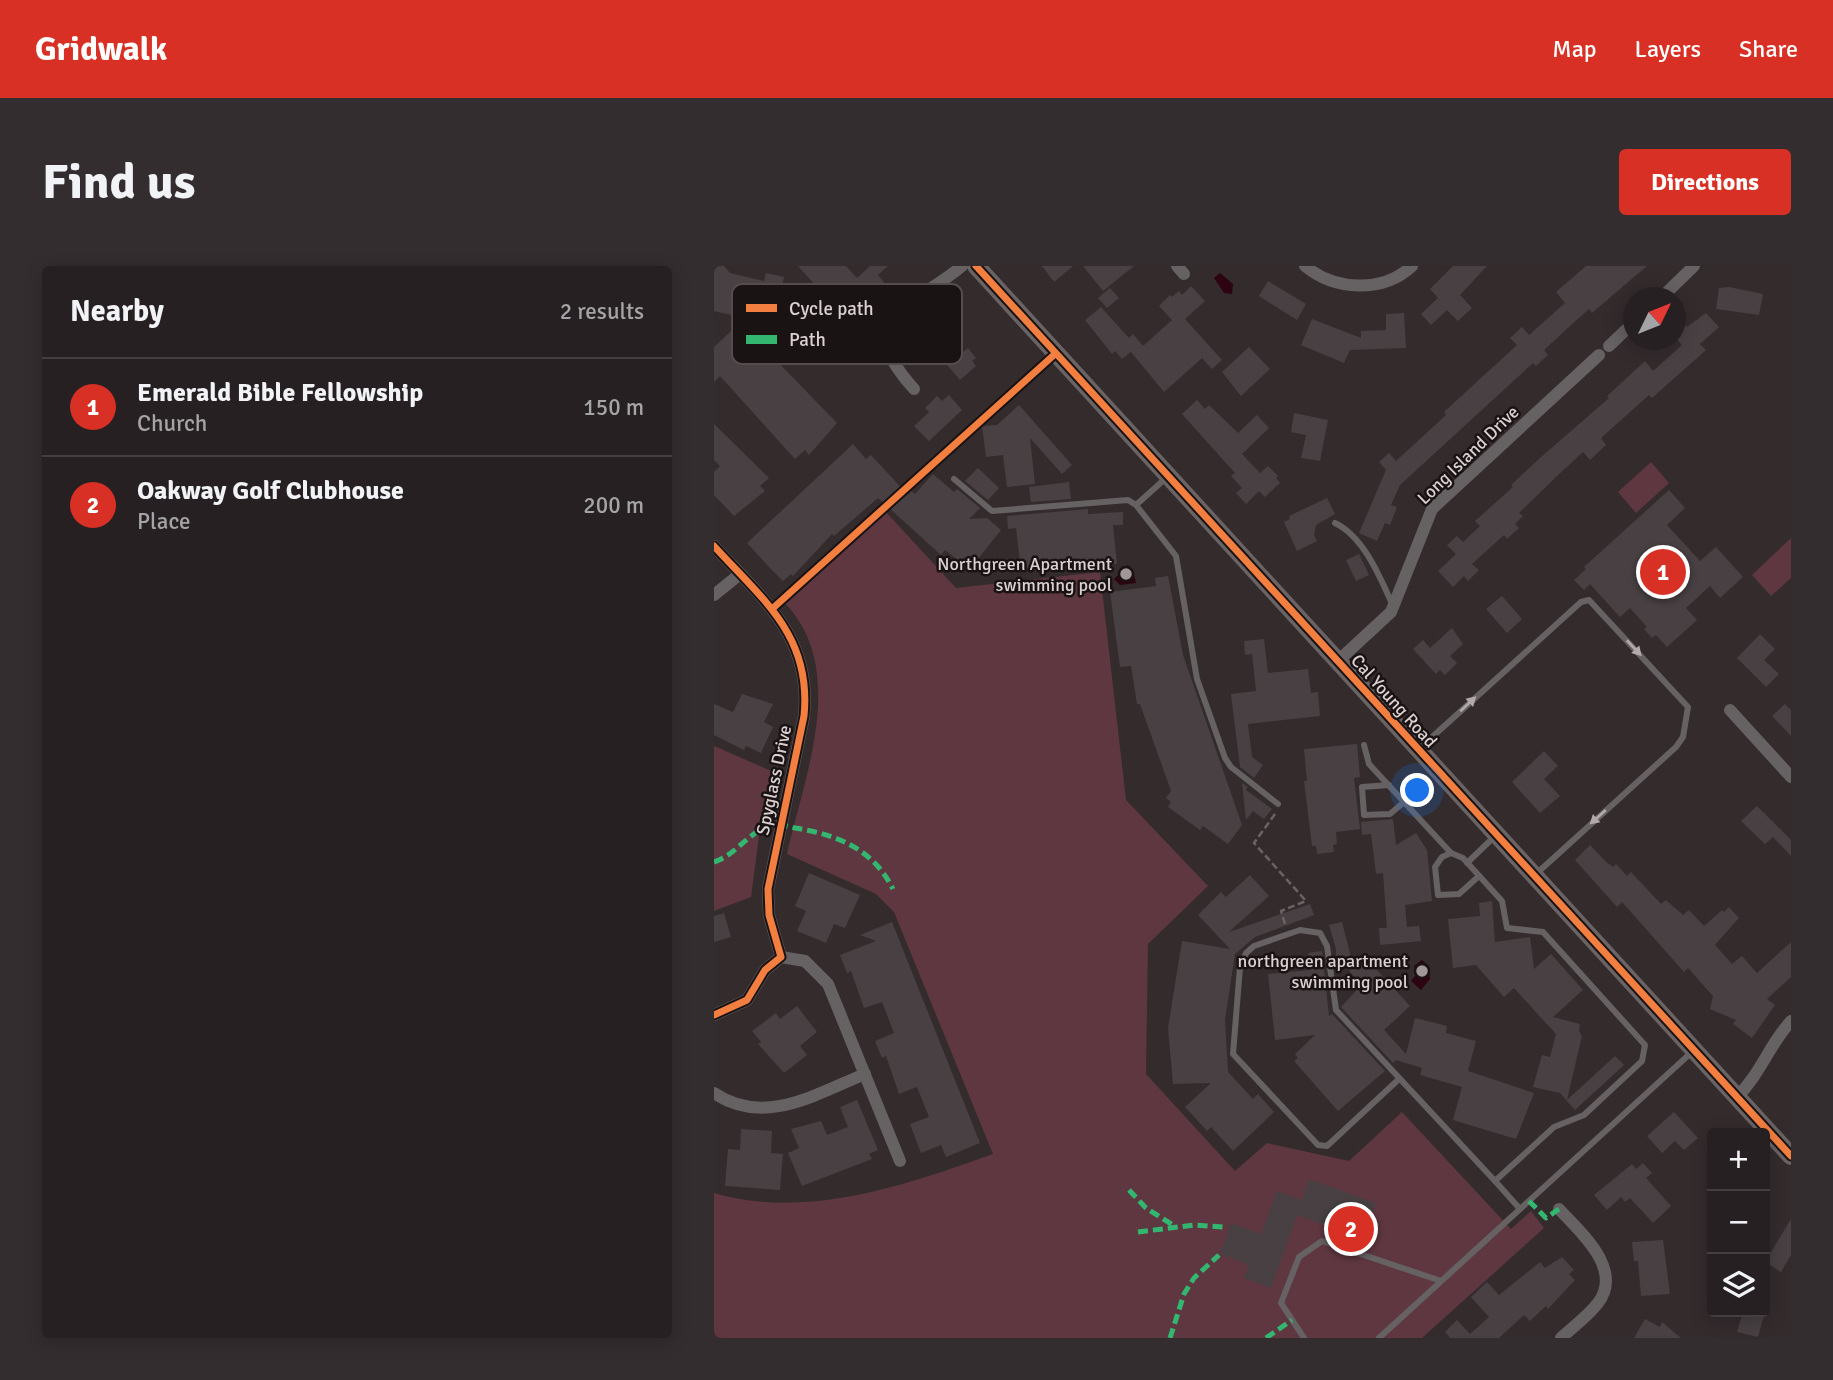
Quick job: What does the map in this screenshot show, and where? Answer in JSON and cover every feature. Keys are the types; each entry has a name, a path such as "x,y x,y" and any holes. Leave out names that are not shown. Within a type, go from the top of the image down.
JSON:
{"main road":[{"name":"Cal Young Road","path":"976,266 1495,836 1791,1156"}],"street":[{"path":"940,284 961,266"},
{"path":"1305,266 1321,277 1353,286 1382,282 1412,266"},
{"path":"1672,287 1694,266"},
{"path":"1609,346 1623,333"},
{"name":"Long Island Drive","path":"1337,662 1384,622 1394,608 1432,509 1599,355"},
{"path":"894,364 914,389"},
{"name":"Spyglass Drive","path":"714,546 788,629 799,653 805,681 804,716 768,889 769,915 781,957"},
{"path":"714,595 740,573"},
{"path":"1730,710 1791,777"},
{"path":"714,1015 747,1000 765,970 781,957 805,961 828,984 900,1161"},
{"path":"1736,1098 1755,1079 1774,1042 1791,1020"},
{"path":"714,1093 748,1108 774,1108 864,1074"},
{"path":"1559,1209 1595,1251 1605,1275 1603,1295 1598,1303 1561,1338"}],"lane":[{"path":"1136,505 1167,477"},
{"path":"954,479 992,511 1128,500 1136,505 1175,556 1197,678 1225,758 1231,767 1279,805"},
{"path":"1335,523 1352,534 1394,608"},
{"path":"1418,751 1584,600 1589,600 1682,699 1688,709 1682,741 1533,876"},
{"path":"1364,745 1367,762 1451,853 1462,857 1503,903 1507,928 1543,932 1643,1042 1646,1051 1642,1061 1584,1115 1556,1125 1495,1181"},
{"path":"1388,785 1361,788 1364,816 1390,814 1404,802"},
{"path":"1467,863 1495,836"},
{"path":"1451,853 1442,857 1434,867 1438,895 1460,894 1479,876"},
{"path":"1399,1079 1323,1148 1235,1057 1240,967 1244,956 1254,946 1303,930 1317,931 1322,935 1327,946 1336,1010 1520,1209"},
{"path":"1379,1338 1693,1050"},
{"path":"1304,1338 1280,1303 1299,1257 1322,1241 1441,1281"}],"path":[{"path":"1279,805 1255,844 1307,901 1281,911 1289,934"}],"shaded area":[{"path":"1220,273 1233,284 1232,294 1224,293 1214,278"},
{"path":"1651,462 1669,483 1636,513 1618,492"},
{"path":"886,512 956,588 1100,572 1126,800 1208,886 1148,944 1146,1074 1235,1171 1267,1143 1349,1161 1402,1112 1511,1229 1531,1211 1544,1228 1422,1338 714,1338 714,1193 785,1203 820,1201 891,1187 993,1154 894,912 876,894 787,854 811,758 818,692 815,660 804,630 785,603"},
{"path":"1791,538 1791,578 1771,596 1752,575"},
{"name":"Northgreen Apartment swimming pool","path":"1128,565 1133,570 1136,583 1120,585 1114,579"},
{"path":"714,746 776,773 759,836 751,897 714,911"},
{"name":"northgreen apartment swimming pool","path":"1422,960 1429,966 1430,979 1421,990 1411,981 1415,976 1414,966"}],"building":[{"path":"714,266 724,266 730,273 764,281 766,273 784,277 782,284 732,284 732,315 714,311"},
{"path":"798,266 846,266 857,278 870,266 888,266 878,275 884,282 882,284 814,284"},
{"path":"1042,266 1073,266 1054,282"},
{"path":"1083,266 1134,266 1103,291"},
{"path":"1453,266 1487,266 1460,295 1472,308 1458,321 1447,310 1431,325 1421,314 1438,298 1430,289"},
{"path":"1586,266 1647,266 1592,313 1589,309 1544,350 1548,355 1536,366 1533,363 1400,485 1391,505 1397,507 1390,525 1385,523 1377,541 1359,533 1386,470 1379,462 1389,453 1396,461 1446,415 1444,412 1517,345 1510,338 1522,327 1529,335 1565,303 1556,292"},
{"path":"1268,281 1306,304 1297,320 1259,296"},
{"path":"1191,286 1205,301 1185,319 1222,360 1212,369 1202,358 1164,392 1131,352 1122,359 1115,351 1112,354 1085,320 1101,307 1129,338 1133,334 1143,346 1172,320 1159,306 1170,295 1172,297 1179,291 1182,295"},
{"path":"1729,287 1763,294 1759,315 1716,309 1719,288"},
{"path":"1110,288 1119,298 1107,308 1098,298"},
{"path":"1404,313 1406,348 1350,350 1344,363 1301,345 1312,319 1361,338 1361,331 1386,330 1386,314"},
{"path":"1706,313 1719,327 1700,344 1706,350 1652,398 1649,395 1601,438 1606,445 1590,460 1583,452 1557,476 1519,513 1523,516 1515,524 1519,528 1507,539 1504,535 1472,564 1479,570 1468,581 1464,576 1453,587 1438,571 1456,554 1447,545 1457,536 1463,542 1480,526 1475,521 1513,487 1511,485 1609,398 1607,396 1645,361 1653,371 1676,350 1686,350 1687,327"},
{"path":"731,331 732,364 780,364 837,423 809,455 805,450 795,459 720,376 714,382 714,347"},
{"path":"1249,347 1270,369 1241,396 1222,372"},
{"path":"968,348 976,358 972,361 976,366 960,380 946,364 962,364 962,351"},
{"path":"949,395 962,410 929,441 914,426 929,412 925,408 937,396 942,401"},
{"path":"1197,400 1205,409 1209,405 1238,433 1257,415 1269,428 1242,454 1260,473 1268,466 1278,476 1276,478 1280,483 1265,497 1259,491 1246,504 1236,493 1242,488 1231,476 1235,473 1182,414"},
{"path":"1019,405 1072,465 1062,474 1030,438 1035,484 1007,487 1003,455 986,457 982,426 997,425"},
{"path":"1294,413 1328,420 1320,461 1301,458 1306,435 1291,432"},
{"path":"714,424 769,478 760,486 765,491 734,516 714,495 714,472 720,466 714,460"},
{"path":"853,444 866,459 871,455 908,495 911,491 915,494 933,474 954,492 957,489 980,508 969,519 987,518 1001,530 970,569 945,550 941,555 878,498 834,536 832,534 793,576 791,574 783,581 768,566 747,543"},
{"path":"978,468 999,488 988,500 965,481"},
{"path":"1069,482 1071,499 1031,502 1029,487"},
{"path":"1669,490 1685,508 1667,525 1700,561 1716,547 1743,577 1720,598 1710,586 1686,608 1697,620 1667,647 1656,635 1652,638 1644,629 1647,627 1630,608 1620,617 1590,584 1584,590 1574,580 1586,569 1584,567"},
{"path":"1327,498 1335,514 1316,525 1314,535 1317,541 1297,551 1284,522 1290,519 1289,516"},
{"path":"1088,509 1088,514 1123,512 1123,525 1113,525 1117,564 1021,571 1016,528 1008,529 1007,516"},
{"path":"1359,554 1369,575 1356,581 1346,560"},
{"path":"1168,576 1183,655 1242,825 1228,844 1203,826 1200,830 1168,807 1171,802 1166,798 1171,791 1140,704 1137,704 1131,666 1120,667 1110,592 1156,586 1155,578"},
{"path":"1502,596 1522,619 1507,633 1486,609"},
{"path":"1452,628 1463,644 1450,656 1457,663 1445,675 1440,670 1436,674 1413,649 1423,640 1430,648"},
{"path":"1760,634 1775,649 1764,660 1779,674 1766,687 1737,658"},
{"path":"1264,639 1268,673 1308,669 1311,693 1318,692 1320,716 1248,724 1252,757 1263,765 1254,778 1240,767 1231,694 1256,691 1252,654 1245,655 1244,641"},
{"path":"742,694 773,704 764,722 773,727 761,753 746,746 744,750 714,735 714,704 733,712"},
{"path":"1785,704 1791,710 1791,736 1772,716"},
{"path":"1357,744 1360,777 1354,778 1360,829 1336,832 1337,844 1333,845 1334,852 1317,854 1316,846 1312,846 1304,781 1307,781 1304,749"},
{"path":"1544,751 1558,766 1544,779 1560,796 1540,813 1512,782"},
{"path":"1242,783 1248,787 1246,790 1272,809 1264,819 1253,811 1246,820"},
{"path":"1757,806 1791,840 1791,856 1773,837 1765,844 1741,821"},
{"path":"1393,819 1396,845 1416,833 1427,850 1432,901 1405,905 1407,927 1419,926 1421,941 1380,945 1379,928 1387,928 1383,873 1376,874 1371,834 1362,835 1361,822"},
{"path":"1590,845 1613,867 1616,864 1627,876 1631,872 1661,904 1666,900 1683,915 1689,910 1704,926 1729,907 1739,918 1715,945 1732,964 1742,956 1757,973 1791,942 1791,977 1767,999 1775,1005 1752,1038 1733,1024 1736,1020 1710,1009 1713,996 1688,968 1684,972 1622,902 1617,907 1575,860"},
{"path":"809,873 860,895 845,928 834,924 826,943 797,931 806,911 795,906"},
{"path":"1250,875 1269,896 1229,932 1310,904 1314,915 1255,937 1235,954 1225,1020 1228,1072 1253,1099 1258,1094 1274,1112 1233,1151 1211,1127 1207,1131 1185,1107 1211,1083 1173,1084 1168,1028 1182,941 1230,949 1198,915 1221,892 1226,897"},
{"path":"1492,901 1495,942 1530,937 1534,969 1551,954 1583,990 1553,1017 1580,1024 1579,1031 1582,1036 1567,1100 1615,1056 1624,1065 1575,1110 1560,1093 1533,1087 1542,1055 1550,1057 1556,1034 1514,988 1504,997 1476,965 1453,968 1448,919 1480,916 1479,903"},
{"path":"724,913 731,937 714,942 714,916"},
{"path":"892,922 980,1143 946,1157 941,1145 921,1153 910,1124 929,1117 917,1087 899,1094 886,1056 882,1058 875,1041 894,1033 882,1002 864,1008 851,971 847,973 840,955 876,941 860,935"},
{"path":"1342,922 1354,969 1366,958 1410,1006 1384,1030 1406,1054 1415,1018 1447,1026 1446,1033 1476,1041 1468,1071 1534,1093 1516,1139 1453,1120 1462,1087 1420,1075 1422,1068 1396,1060 1393,1063 1341,1007 1356,991 1353,988 1359,982 1343,964 1336,966 1336,949 1329,925"},
{"path":"1322,951 1329,1016 1332,1014 1385,1071 1338,1111 1294,1061 1298,1058 1295,1054 1315,1035 1275,1040 1268,974 1310,970 1308,953"},
{"path":"797,1006 817,1032 800,1046 807,1055 784,1073 758,1044 761,1042 752,1031 776,1013 780,1019"},
{"path":"857,1100 878,1150 869,1154 872,1159 802,1186 788,1153 799,1148 791,1129 821,1121 827,1135 848,1127 840,1107"},
{"path":"1674,1112 1698,1138 1684,1150 1675,1141 1662,1153 1647,1136"},
{"path":"741,1129 772,1131 771,1153 783,1154 780,1190 725,1186 728,1149 740,1150"},
{"path":"1643,1163 1652,1173 1646,1178 1671,1206 1653,1223 1630,1198 1625,1202 1621,1197 1607,1210 1594,1195 1632,1164 1636,1169"},
{"path":"1309,1179 1376,1203 1363,1239 1297,1215 1271,1288 1244,1278 1249,1265 1220,1254 1231,1223 1261,1234 1277,1191 1302,1200"},
{"path":"1791,1219 1791,1255 1781,1272 1770,1265 1770,1254"},
{"path":"1663,1240 1670,1294 1641,1296 1638,1261 1634,1261 1632,1242"},
{"path":"1562,1257 1574,1270 1569,1274 1575,1280 1548,1309 1546,1306 1530,1321 1524,1315 1499,1338 1450,1338 1445,1332 1457,1320 1470,1334 1489,1317 1471,1297 1487,1282 1499,1295 1540,1262 1545,1268"},
{"path":"1742,1317 1764,1317 1758,1337 1737,1332"},
{"path":"1645,1319 1660,1327 1662,1322 1681,1338 1634,1338"}],"marked path":[{"path":"714,862 729,855 761,830 771,825 782,825 826,835 853,846 875,864 893,889"},
{"path":"1129,1190 1146,1208 1176,1227"},
{"path":"1529,1201 1546,1218 1559,1209"},
{"path":"1138,1232 1194,1225 1223,1227"},
{"path":"1170,1338 1184,1294 1194,1278 1219,1255"},
{"path":"1266,1338 1292,1320"}],"cycle path":[{"path":"976,266 1791,1156"},
{"path":"772,609 1055,354"},
{"path":"714,546 780,621 792,641 800,663 804,688 804,716 768,889 769,915 781,957 765,970 747,1000 714,1015"}],"place":[{"name":"Emerald Bible Fellowship","path":"1663,572"},
{"name":"Northgreen Apartment swimming pool","path":"1126,574"},
{"name":"northgreen apartment swimming pool","path":"1422,971"},
{"name":"Oakway Golf Clubhouse","path":"1351,1229"}]}
